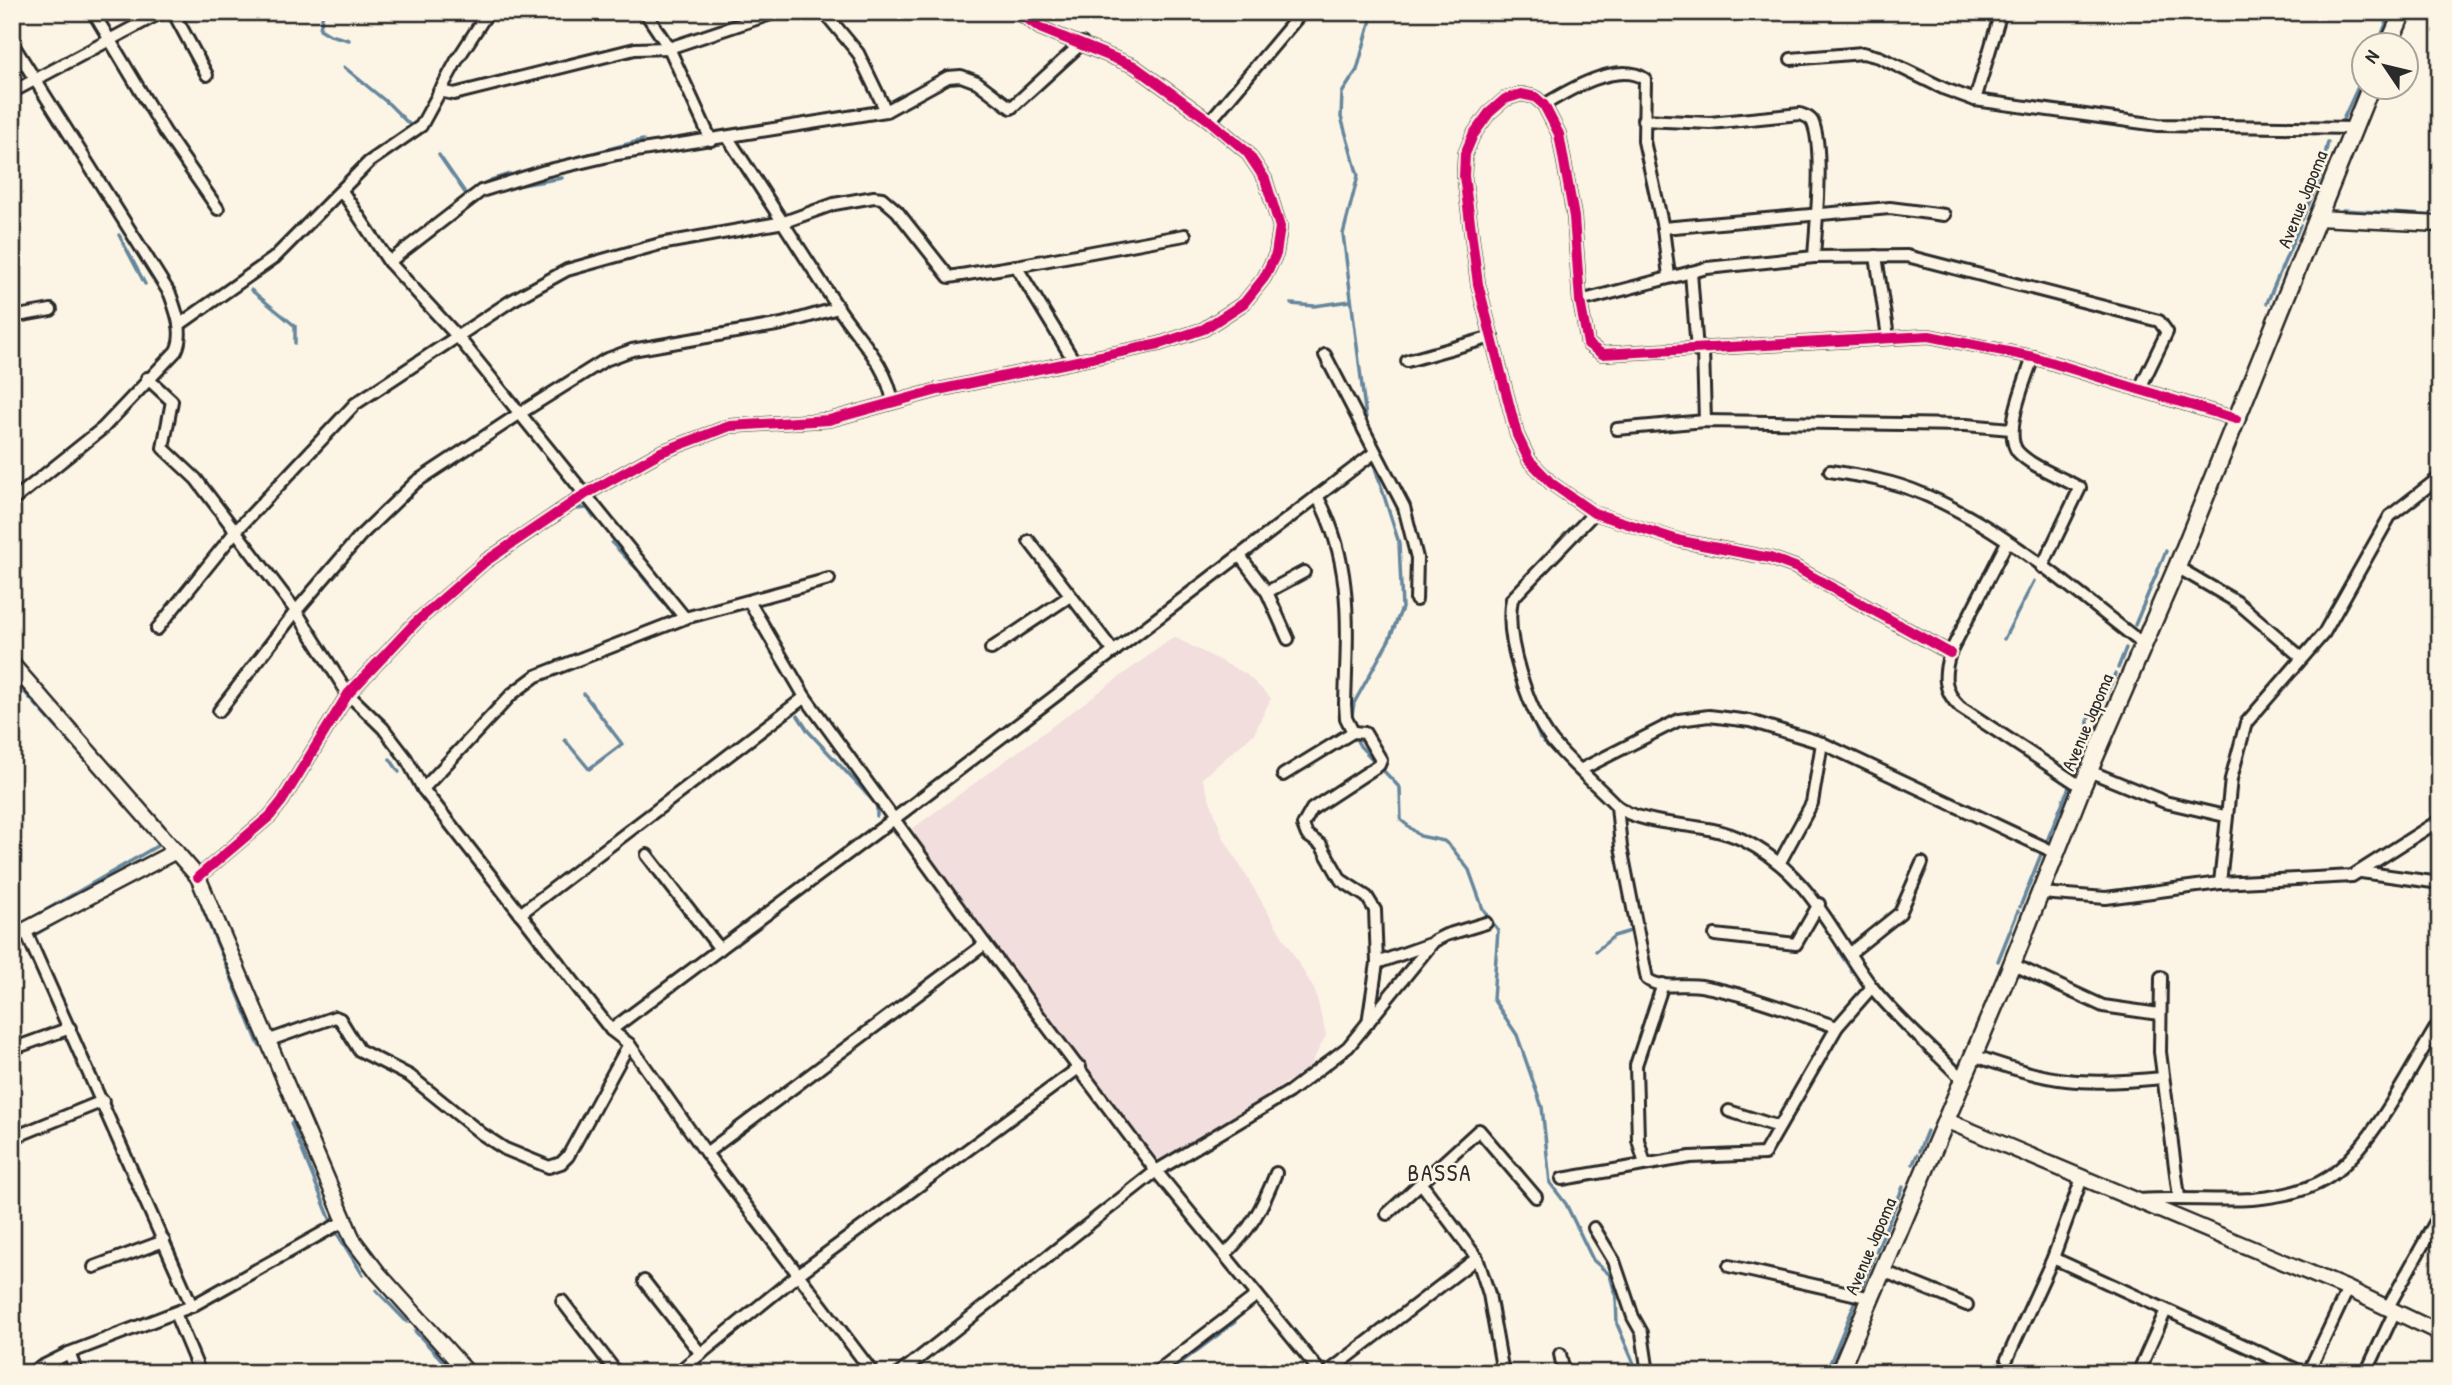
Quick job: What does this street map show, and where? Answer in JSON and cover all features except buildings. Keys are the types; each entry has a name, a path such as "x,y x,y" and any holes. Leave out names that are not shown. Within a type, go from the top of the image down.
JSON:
{"main road":[{"path":"2394,32 2403,12"},
{"name":"Avenue Japoma","path":"1839,1373 2012,964 2082,787 2178,567 2364,102"},
{"path":"2318,218 2440,224"},
{"path":"12,664 198,877 353,1240 378,1273 468,1373"},
{"path":"19,935 176,851"},
{"path":"1945,1120 2348,1289 2440,1333"}],"street":[{"path":"93,12 165,132 218,209"},
{"path":"12,92 33,79 111,42 162,12"},
{"path":"173,12 207,75"},
{"path":"179,325 274,258 369,162 421,126 439,91 488,12"},
{"path":"645,12 669,48 711,140"},
{"path":"439,91 459,93 635,49 669,48 777,12"},
{"path":"824,12 858,53 886,111"},
{"path":"198,877 282,801 348,694 415,623 486,561 584,495 661,452 730,426 829,420 893,402 1159,344 1204,329 1244,303 1264,278 1276,254 1280,227 1265,179 1247,152 1210,121 1134,66 1040,28 1018,12"},
{"path":"1210,121 1302,12"},
{"path":"1975,100 2001,12"},
{"path":"12,43 170,294 179,325 179,347 147,378 103,428 12,501"},
{"path":"389,262 470,198 493,186 617,154 886,111 948,77 961,76 989,89 1011,108 1082,43"},
{"path":"1791,59 1847,52 1863,53 1879,57 1945,89 1975,100 2180,127 2352,128"},
{"path":"1544,105 1591,79 1612,75 1640,75 1646,82 1643,120 1645,153 1663,228 1669,276"},
{"path":"1950,653 1795,567 1770,558 1681,541 1594,513 1551,484 1529,460 1517,435 1478,284 1464,176 1465,154 1481,124 1506,99 1521,94 1535,97 1544,105 1563,150 1574,217 1580,301 1588,344 1594,351 1602,354 1700,351 1888,337 1939,337 2033,358 2236,419"},
{"path":"1643,120 1710,123 1800,114 1808,116 1813,122 1816,142 1814,257"},
{"path":"728,138 838,309 887,374 893,402"},
{"path":"342,191 389,262 458,337 685,618"},
{"path":"157,629 235,532 362,398 511,301 580,264 660,244 784,222 834,204 882,198 897,211 949,277 1185,235"},
{"path":"1663,228 1904,208 1944,215"},
{"path":"1580,301 1690,272 1814,257 1877,256 1927,259 2160,321 2167,332 2140,388"},
{"path":"1877,256 1888,337"},
{"path":"1016,265 1074,361"},
{"path":"1690,272 1705,421"},
{"path":"219,711 296,611 360,536 408,489 519,414 605,360 632,350 771,326 838,309"},
{"path":"12,317 51,310"},
{"path":"1407,361 1492,337"},
{"path":"1325,355 1374,453 1394,484 1408,520 1417,558 1416,600"},
{"path":"2033,358 2011,429 2012,442 2022,456 2080,488 2042,567"},
{"path":"147,378 172,401 163,448 196,479 296,611 348,694 398,748 423,789 611,1030 629,1044 706,1153 800,1273 873,1373"},
{"path":"1617,429 1705,421 1966,425 2011,429"},
{"path":"611,1030 894,819 1374,453"},
{"path":"1830,471 1878,479 1922,493 1963,513 2042,567 2143,644"},
{"path":"2220,883 2225,816 2246,723 2324,633 2390,516 2440,477"},
{"path":"1317,496 1332,525 1346,582 1345,712 1353,732"},
{"path":"1594,513 1522,585 1512,599 1509,614 1514,653 1537,714 1553,742 1616,806 1639,818 1716,830 1742,840 1780,862 1819,904 1872,987 1962,1079"},
{"path":"1028,541 1114,652"},
{"path":"2007,542 1950,653 1945,670 1946,687 1950,698 1960,707 2082,787"},
{"path":"1240,555 1267,593 1288,639"},
{"path":"2178,567 2237,602 2301,657"},
{"path":"1267,593 1304,572"},
{"path":"423,789 522,685 536,676 685,618 750,603 829,579"},
{"path":"991,649 1070,596"},
{"path":"750,603 805,697 985,944 1156,1171 1321,1373"},
{"path":"520,915 805,697"},
{"path":"1582,769 1679,720 1709,716 1750,721 1822,743 2056,853"},
{"path":"1283,775 1353,732 1365,733 1381,763 1312,808 1303,825 1307,835 1321,845 1340,880 1373,902 1377,963 1368,1026"},
{"path":"1780,862 1808,814 1822,743"},
{"path":"2089,771 2165,802 2225,816"},
{"path":"1616,806 1636,927 1644,950 1645,974 1653,983 1695,985 1729,992 1838,1027"},
{"path":"2041,893 2106,898 2220,883 2340,878 2361,872 2440,820"},
{"path":"647,855 720,949"},
{"path":"1850,953 1900,913 1922,863"},
{"path":"2361,872 2440,883"},
{"path":"1715,935 1791,946 1799,941 1819,904"},
{"path":"1377,963 1446,935 1486,923"},
{"path":"19,935 70,1028 192,1306"},
{"path":"900,1373 1156,1171 1289,1092 1348,1047 1368,1026 1426,949 1446,935"},
{"path":"706,1153 985,944"},
{"path":"2012,964 2103,1006 2159,1014"},
{"path":"2161,977 2159,1014 2163,1078 2179,1197"},
{"path":"1645,1164 1638,1140 1636,1065 1663,984"},
{"path":"1562,1180 1710,1155 1762,1155 1838,1027 1872,987"},
{"path":"268,1041 335,1017 340,1019 359,1049 410,1076 482,1135 530,1161 549,1167 561,1163 568,1156 629,1044"},
{"path":"2136,1200 2179,1197 2253,1199 2297,1192 2328,1178 2347,1161 2391,1105 2440,1021"},
{"path":"12,1049 70,1028"},
{"path":"1973,1055 2048,1080 2092,1083 2163,1078"},
{"path":"677,1373 800,1273 1080,1067"},
{"path":"12,1138 103,1101"},
{"path":"1730,1111 1779,1127"},
{"path":"1387,1214 1479,1130 1536,1197"},
{"path":"1225,1254 1243,1238 1258,1216 1276,1173"},
{"path":"2007,1359 2053,1258 2082,1178"},
{"path":"1421,1183 1477,1258 1489,1294 1503,1373"},
{"path":"2366,1373 2391,1309 2440,1214"},
{"path":"29,1373 69,1353 192,1306 345,1221"},
{"path":"1594,1228 1614,1261 1633,1317 1642,1332 1648,1373"},
{"path":"94,1267 164,1241"},
{"path":"1327,1373 1477,1258"},
{"path":"2053,1258 2306,1373 2348,1289"},
{"path":"1729,1266 1871,1298"},
{"path":"1883,1270 1967,1305"},
{"path":"645,1281 701,1354"},
{"path":"1155,1373 1257,1295"},
{"path":"562,1301 617,1373"},
{"path":"2138,1373 2166,1310"},
{"path":"175,1313 200,1373"},
{"path":"69,1353 77,1373"},
{"path":"1560,1354 1564,1373"}],"shaded area":[{"path":"1174,637 1246,674 1271,698 1254,734 1202,778 1223,837 1315,991 1326,1035 1310,1066 1164,1167 994,950 912,829"}],"waterway":[{"path":"323,12 320,29 349,40"},
{"path":"1367,426 1343,234 1358,176 1341,117 1342,93 1357,70 1373,12"},
{"path":"2383,32 2391,12"},
{"path":"344,67 412,127"},
{"path":"2340,126 2351,102"},
{"path":"517,173 643,140"},
{"path":"2302,220 2320,177 2328,142"},
{"path":"439,155 466,194 487,182"},
{"path":"491,180 510,174"},
{"path":"504,188 562,178"},
{"path":"2343,210 2440,216"},
{"path":"2267,303 2300,225"},
{"path":"119,235 145,284"},
{"path":"251,290 295,326 295,343"},
{"path":"1291,304 1314,306 1350,301"},
{"path":"1351,721 1354,703 1389,640 1402,608 1399,543 1372,458"},
{"path":"577,509 587,508 594,517"},
{"path":"612,543 637,569"},
{"path":"2135,625 2166,551"},
{"path":"641,575 668,608"},
{"path":"2004,639 2034,581"},
{"path":"1507,639 1510,654"},
{"path":"2118,668 2126,648"},
{"path":"2089,718 2102,704 2115,674"},
{"path":"12,678 102,778"},
{"path":"1517,679 1522,693"},
{"path":"565,740 589,769 622,744 584,694"},
{"path":"1524,700 1540,738 1568,765"},
{"path":"798,716 808,731 877,805 877,816"},
{"path":"2075,771 2087,743 2088,721"},
{"path":"1354,735 1360,746 1400,788 1401,820 1420,836 1444,841 1452,848 1469,870 1483,909 1498,930 1493,999 1517,1035 1542,1107 1550,1183 1566,1204 1593,1260 1610,1275 1616,1297 1617,1324 1638,1373"},
{"path":"390,759 399,772"},
{"path":"2045,846 2069,787"},
{"path":"140,800 163,825"},
{"path":"1621,818 1640,822"},
{"path":"15,928 157,846 159,840"},
{"path":"2020,907 2042,852"},
{"path":"1766,861 1787,877"},
{"path":"210,886 240,958"},
{"path":"202,907 259,1045"},
{"path":"1998,961 2018,911"},
{"path":"31,937 59,921"},
{"path":"1596,951 1614,936 1634,930"},
{"path":"12,946 26,939"},
{"path":"1840,953 1852,971"},
{"path":"291,1123 331,1221"},
{"path":"1919,1151 1927,1131"},
{"path":"1913,1164 1917,1155"},
{"path":"1876,1252 1903,1187"},
{"path":"335,1230 363,1275"},
{"path":"1826,1373 1874,1257"},
{"path":"376,1290 407,1322"},
{"path":"1167,1373 1235,1322"},
{"path":"415,1331 454,1373"}],"cycle path":[{"path":"198,877 270,816 348,694 415,623 486,561 584,495 661,452 730,426 829,420 938,390 1159,344 1204,329 1244,303 1264,278 1276,254 1280,227 1265,179 1247,152 1210,121 1134,66 1040,28 1018,12"},
{"path":"1950,653 1795,567 1770,558 1681,541 1594,513 1551,483 1529,460 1517,435 1478,284 1464,176 1465,154 1473,135 1489,113 1505,99 1521,94 1535,97 1544,105 1559,134 1574,217 1580,301 1588,344 1602,354 1929,336 2033,357 2236,419"}],"district":[{"name":"BASSA","path":"1440,1172"}]}
